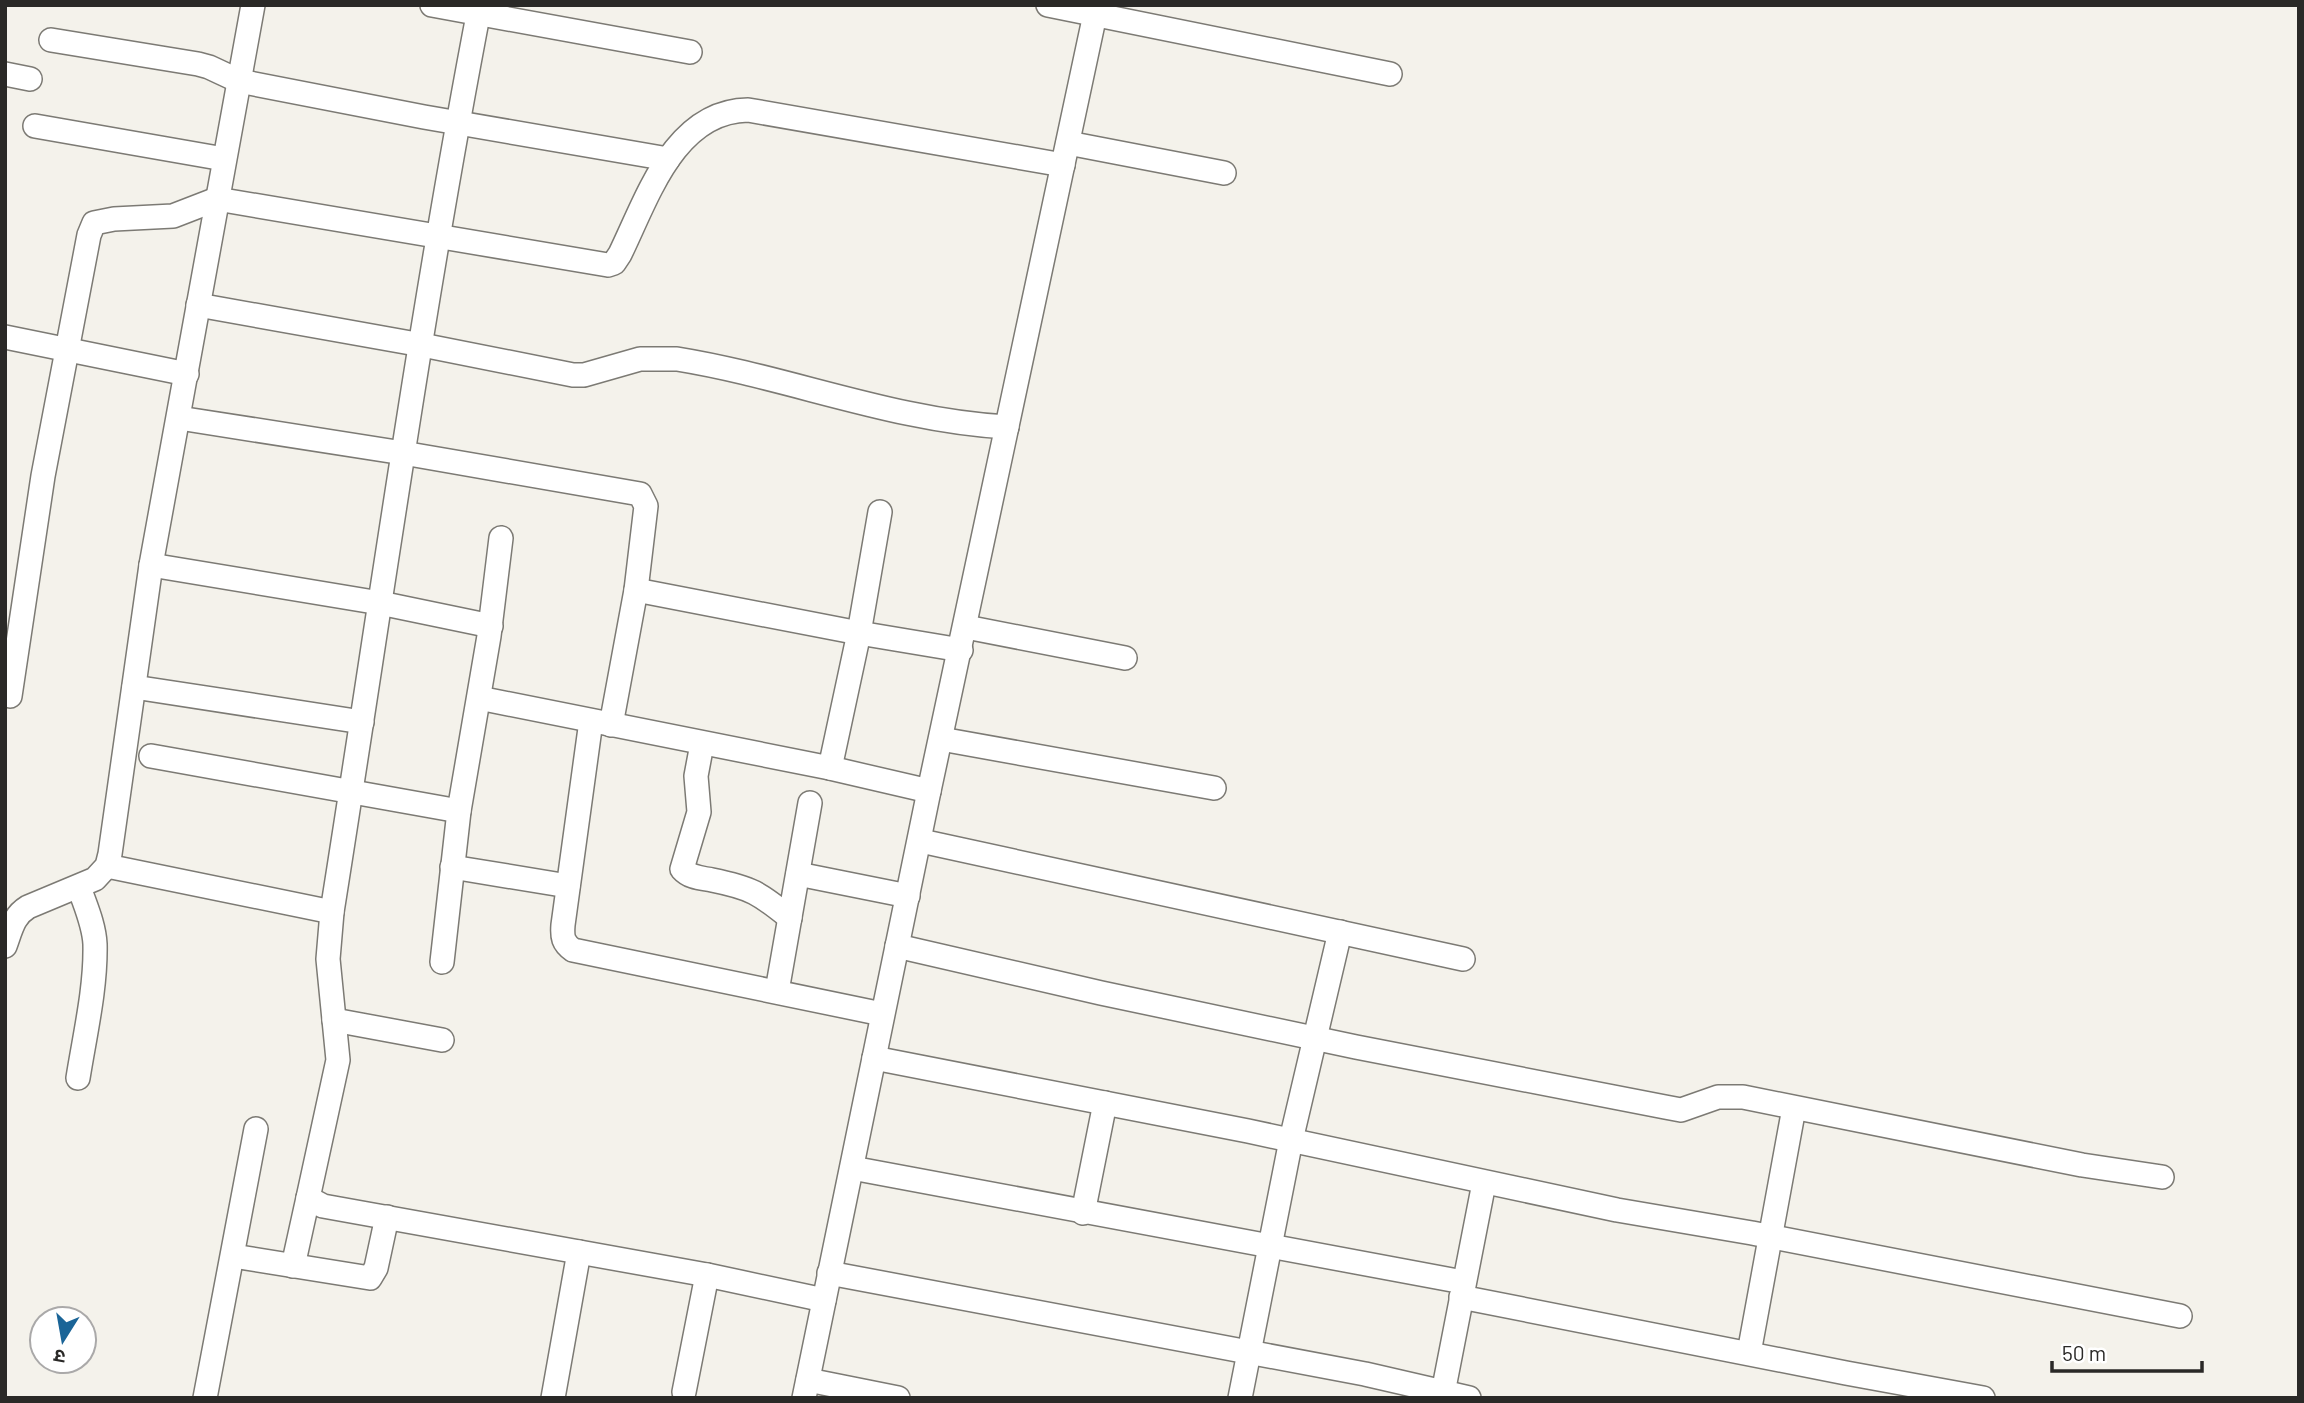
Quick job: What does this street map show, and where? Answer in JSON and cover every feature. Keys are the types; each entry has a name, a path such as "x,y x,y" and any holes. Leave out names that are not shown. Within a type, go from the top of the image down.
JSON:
{"street":[{"path":"5,946 14,920 28,907 95,879 107,866 120,793 151,565 253,5"},
{"path":"432,5 479,9 690,52"},
{"path":"1048,5 1096,10 1390,74"},
{"path":"293,1266 338,1069 328,959 332,912 404,453 479,9"},
{"path":"898,1398 806,1389 929,790 1096,10"},
{"path":"51,40 198,64 239,81 668,159"},
{"path":"5,74 30,79"},
{"path":"10,696 41,488 93,223 114,219 173,216 217,199 608,265 614,263 620,254 668,159 692,132 718,115 732,110 1224,173"},
{"path":"35,126 224,159"},
{"path":"198,305 584,375 640,359 677,359 915,415 981,426 1007,427"},
{"path":"5,337 187,374"},
{"path":"178,418 404,453 640,494 646,506 636,590 601,723 568,886 562,935 565,944 573,950 883,1014"},
{"path":"830,768 859,633 880,512"},
{"path":"442,962 459,811 491,626 500,538"},
{"path":"151,565 380,603 491,626"},
{"path":"636,590 961,650"},
{"path":"966,627 1125,658"},
{"path":"134,687 362,722"},
{"path":"479,698 929,790"},
{"path":"941,739 1214,788"},
{"path":"702,744 696,776 699,812 682,869 691,876 749,888 790,918"},
{"path":"151,756 459,811"},
{"path":"777,992 810,803"},
{"path":"920,841 1463,959"},
{"path":"107,866 332,912"},
{"path":"452,867 568,886"},
{"path":"798,874 908,896"},
{"path":"78,1078 95,943 92,923 79,887"},
{"path":"5,898 28,907"},
{"path":"1240,1398 1291,1140 1340,932"},
{"path":"897,946 1314,1038 1681,1110 1728,1096 2082,1165 2162,1177"},
{"path":"334,1020 442,1040"},
{"path":"874,1058 1291,1140 1617,1210 2180,1316"},
{"path":"1083,1213 1105,1103"},
{"path":"1749,1353 1794,1108"},
{"path":"205,1398 256,1129"},
{"path":"852,1168 1270,1246 1749,1353 1868,1388 1983,1398"},
{"path":"1442,1395 1484,1183"},
{"path":"308,1198 323,1206 707,1275 824,1300"},
{"path":"233,1255 370,1278 376,1268 387,1217"},
{"path":"553,1398 579,1252"},
{"path":"829,1273 1248,1352 1442,1395 1469,1398"},
{"path":"684,1392 707,1275"}]}
